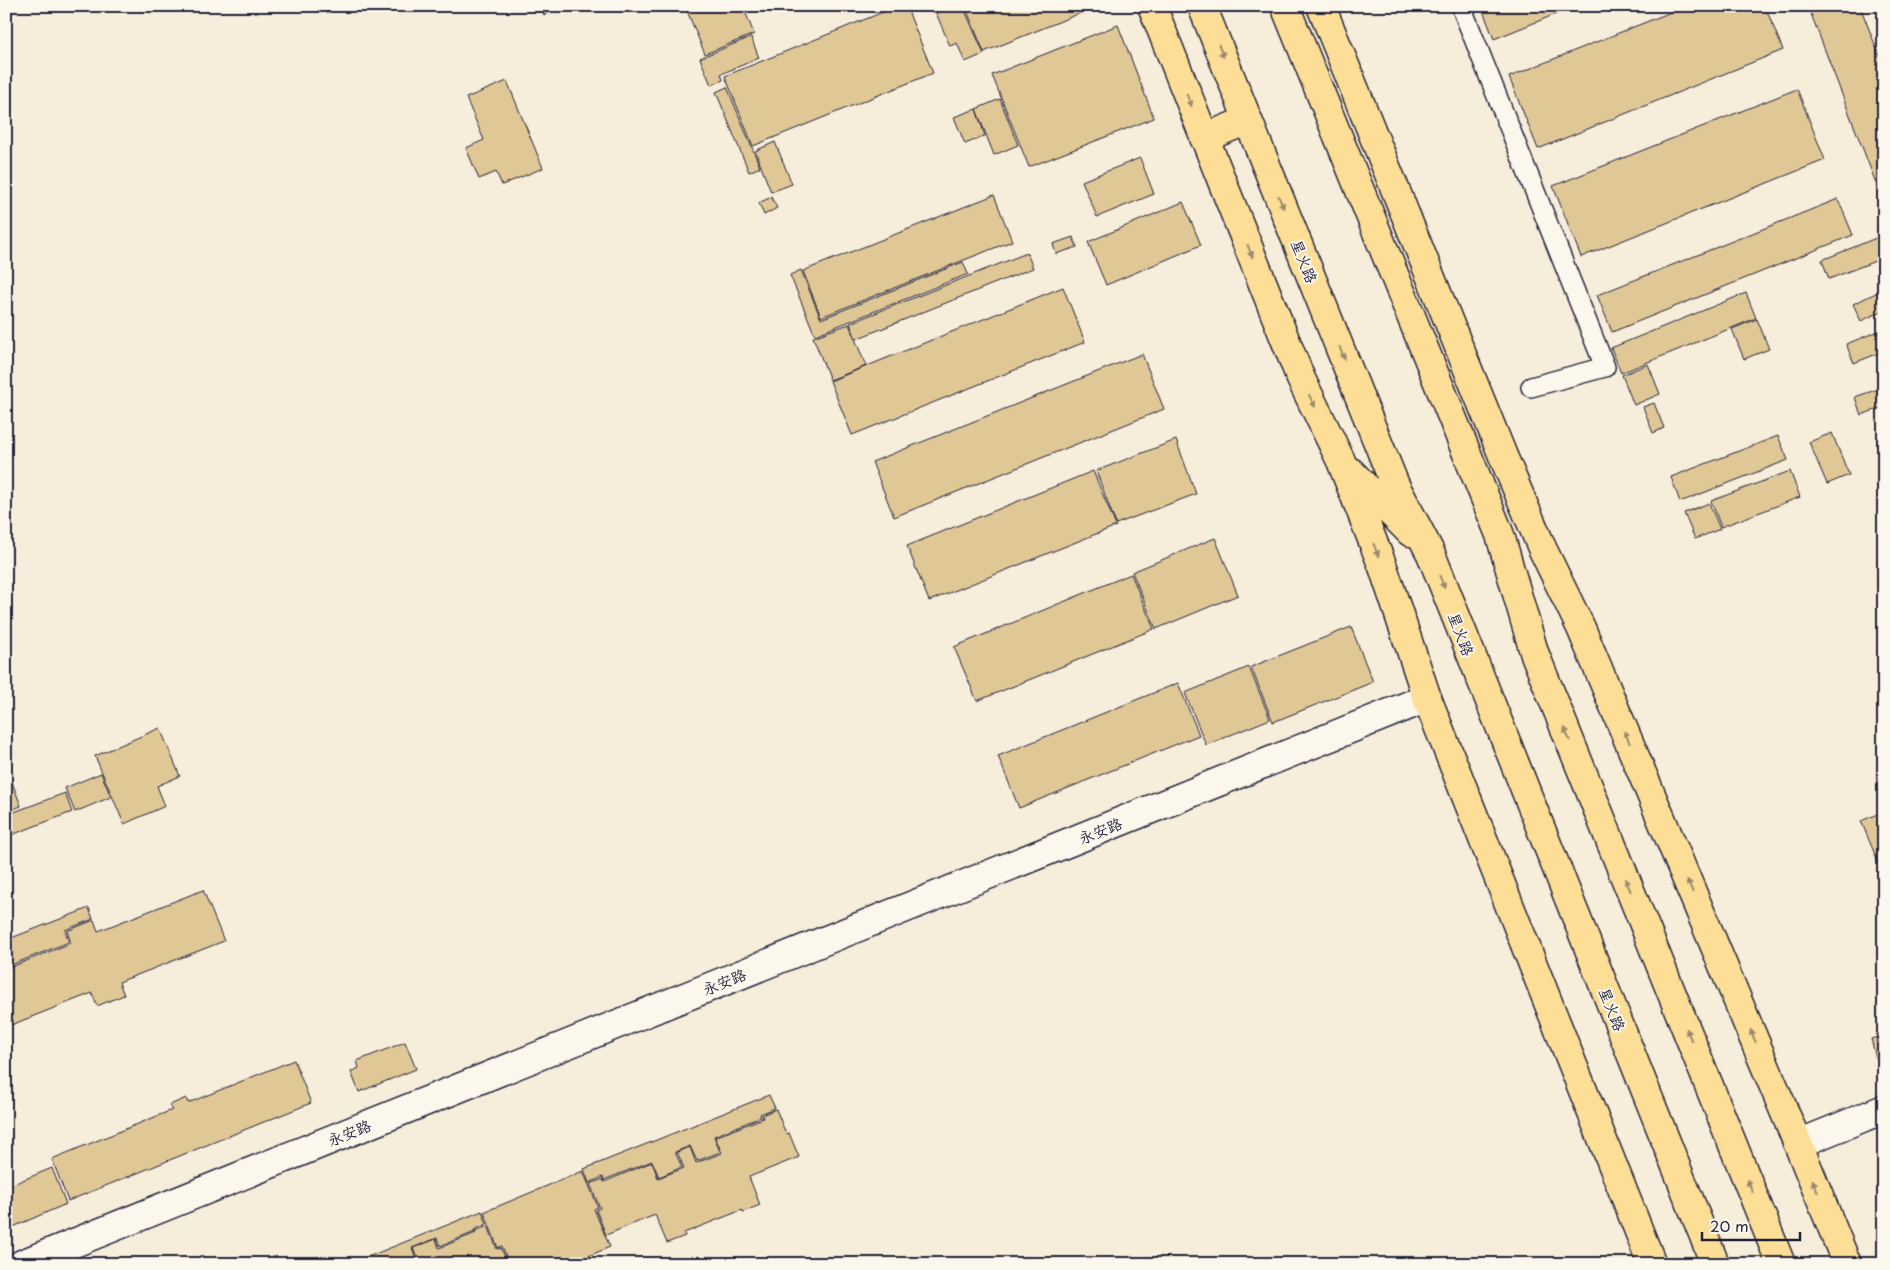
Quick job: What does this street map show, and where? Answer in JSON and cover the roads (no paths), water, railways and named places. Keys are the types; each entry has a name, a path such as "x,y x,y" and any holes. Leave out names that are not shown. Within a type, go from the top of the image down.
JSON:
{"main road":[{"path":"1152,6 1301,379 1341,462 1383,567 1427,698 1652,1264"},
{"name":"星火路","path":"1202,6 1395,485 1431,554 1715,1264"},
{"path":"1285,6 1449,414 1500,535 1534,652 1781,1264"},
{"path":"1321,6 1503,456 1542,548 1581,628 1798,1144 1846,1264"},
{"path":"1204,138 1248,120"},
{"path":"1449,414 1542,548"},
{"path":"1341,462 1431,554"}],"street":[{"name":"永安路","path":"22,1264 1427,698"},
{"path":"1798,1144 1884,1109"}],"lane":[{"path":"1462,6 1605,367 1531,387"}]}
